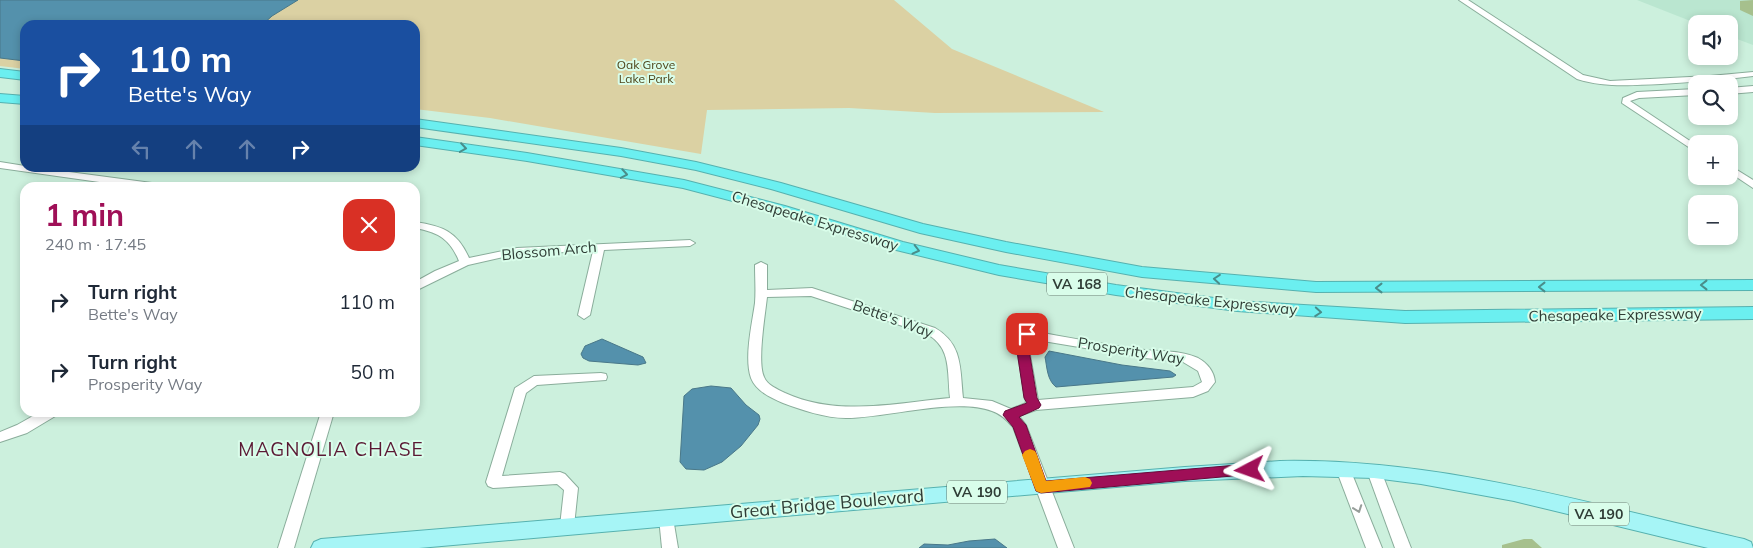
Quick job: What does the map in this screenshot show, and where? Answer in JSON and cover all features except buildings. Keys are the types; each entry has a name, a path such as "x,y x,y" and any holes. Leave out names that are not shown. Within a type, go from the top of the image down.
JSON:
{"highway":[{"path":"0,73 20,75"},
{"path":"0,98 20,100"},
{"name":"Chesapeake Expressway","path":"420,124 621,152 696,166 776,186 920,228 1006,247 1142,272 1316,287 1753,285"},
{"name":"Chesapeake Expressway","path":"420,142 527,157 684,184 772,206 898,246 999,270 1116,290 1237,306 1405,317 1753,313"}],"main road":[{"name":"Great Bridge Boulevard","path":"333,547 1269,468 1374,471 1454,483 1509,493 1744,548"}],"street":[{"path":"1463,0 1572,72 1594,82 1610,84 1710,79 1753,74"},
{"path":"1738,90 1753,89"},
{"path":"1688,92 1637,95 1630,97 1626,100 1626,103 1688,143"},
{"path":"0,165 20,168"},
{"path":"51,172 123,182"},
{"path":"1738,174 1753,185"},
{"path":"420,226 432,227 448,234 459,247 465,262"},
{"name":"Blossom Arch","path":"420,284 439,273 465,262 517,252 690,242"},
{"path":"584,315 599,247"},
{"path":"761,265 762,294 755,372 762,386 779,396 829,412 846,413 957,402 983,403 998,406 1019,425 1041,487 1066,548"},
{"name":"Bette's Way","path":"762,294 812,292 931,331 940,336 951,350 957,402"},
{"name":"Prosperity Way","path":"1010,415 1034,405 1193,392 1203,389 1208,384 1208,379 1205,370 1184,358 1027,334 1022,344 1031,398 1034,405"},
{"path":"568,526 571,488 560,478 493,482 520,392 524,387 534,381 602,377"},
{"path":"0,437 22,429 43,417"},
{"path":"286,548 326,417"},
{"path":"1343,469 1374,548"},
{"path":"1374,471 1403,548"},
{"path":"666,518 670,548"}],"shaded area":[{"path":"1637,0 1753,0 1753,45 1738,39 1738,15 1688,15 1688,20"}],"green space":[{"name":"Oak Grove Lake Park","path":"0,0 894,0 952,49 1104,112 935,113 849,108 707,110 701,154 490,118 420,110 420,20 20,20 20,68 0,66"}],"water":[{"path":"0,0 298,0 268,20 20,20 20,60 0,58"},
{"path":"602,339 643,357 646,363 638,365 589,361 583,358 581,354 585,346"},
{"path":"1049,351 1122,365 1170,371 1176,375 1173,377 1056,387 1049,377 1047,369 1045,357"},
{"path":"711,386 731,388 746,405 759,415 760,419 758,425 741,446 722,462 704,470 686,469 680,462 684,396 692,389"},
{"path":"995,539 1007,548 919,548 924,544 948,545"}],"slow traffic":[{"path":"1030,455 1041,487 1085,483"}],"district":[{"name":"MAGNOLIA CHASE","path":"331,449"}],"route":[{"path":"1027,334 1022,344 1031,398 1034,405 1010,415 1019,425 1041,487 1250,470"}]}
